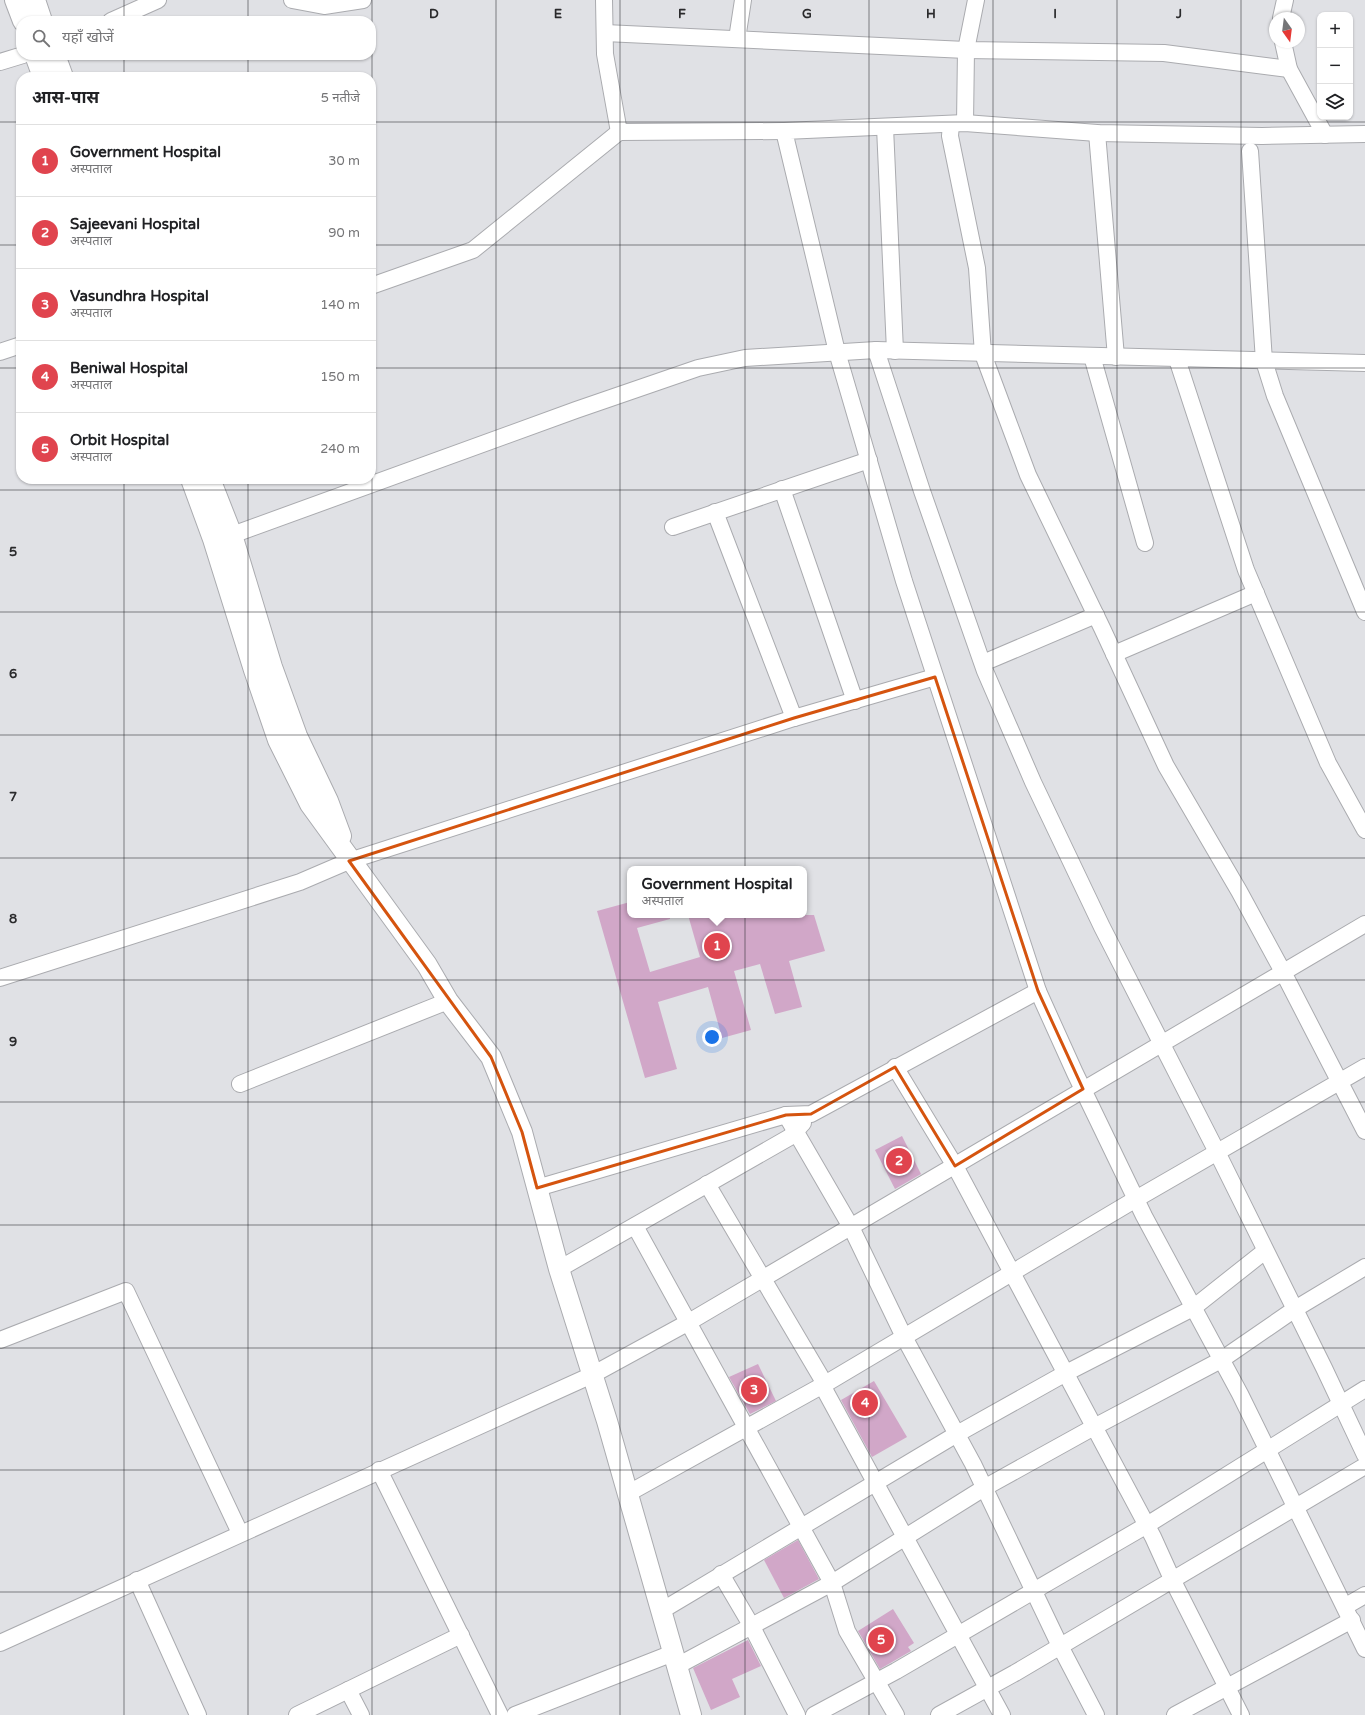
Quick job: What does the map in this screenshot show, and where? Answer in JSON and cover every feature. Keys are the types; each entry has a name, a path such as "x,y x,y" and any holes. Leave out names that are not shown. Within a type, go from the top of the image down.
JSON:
{"street":[{"path":"15,0 21,16"},
{"path":"35,0 40,16"},
{"path":"122,16 158,0"},
{"path":"292,0 324,6 363,0"},
{"path":"604,0 605,54 619,132"},
{"path":"736,39 743,0"},
{"path":"976,0 966,50 958,124 950,136 977,268 983,354 1028,475 1096,615 1166,766 1239,891 1283,972 1365,1131"},
{"path":"1282,12 1285,0"},
{"path":"605,33 966,50 1164,53 1289,69"},
{"path":"1284,48 1289,69 1325,135"},
{"path":"0,62 16,57"},
{"path":"37,60 41,72"},
{"path":"57,60 61,72"},
{"path":"376,284 473,250 619,132 784,131 958,124 1097,133 1365,134"},
{"path":"884,127 895,351"},
{"path":"784,131 838,352 904,581 1038,991 1083,1089 1136,1198 1267,1450 1365,1648"},
{"path":"1097,133 1116,357"},
{"path":"1250,150 1264,361 1275,396 1365,612"},
{"path":"0,352 16,347"},
{"path":"876,350 922,491 983,663 1032,782 1099,920 1217,1152 1365,1455"},
{"path":"376,483 576,410 698,368 745,358 876,350 1365,363"},
{"path":"1092,356 1145,543"},
{"path":"1177,359 1246,570 1328,763 1365,830"},
{"path":"673,527 869,460"},
{"path":"193,484 213,539 254,670 278,740 310,804 349,861 427,965 448,1001 491,1057 522,1132 559,1269 627,1494 690,1715"},
{"path":"212,484 232,535 272,667 297,736 328,801 349,861"},
{"path":"232,535 372,484"},
{"path":"782,489 854,701"},
{"path":"715,512 794,718"},
{"path":"1114,654 1256,593"},
{"path":"983,663 1096,615"},
{"path":"0,978 300,882 349,861 794,718 936,677"},
{"path":"0,1643 240,1533 592,1375 762,1279 1365,924"},
{"path":"559,1269 790,1137 811,1114 895,1067 1038,991"},
{"path":"240,1084 448,1001"},
{"path":"895,1067 955,1166 1066,1373 1147,1525 1172,1580 1241,1715"},
{"path":"627,1494 824,1385 1136,1198 1365,1067"},
{"path":"537,1188 786,1115 811,1114"},
{"path":"786,1115 851,1227 904,1337 957,1434 1060,1646 1096,1715"},
{"path":"707,1184 824,1385 1002,1715"},
{"path":"635,1226 748,1428 832,1583 847,1631 896,1715"},
{"path":"661,1611 957,1434 1066,1373 1193,1308 1265,1250"},
{"path":"515,1715 675,1660 751,1625 832,1583 984,1488 1094,1427 1221,1360 1294,1309 1365,1267"},
{"path":"0,1340 126,1291 240,1533"},
{"path":"814,1715 876,1682 1147,1525 1365,1390"},
{"path":"939,1715 1060,1646 1365,1466"},
{"path":"380,1470 500,1715"},
{"path":"721,1574 751,1625 797,1715"},
{"path":"138,1580 198,1715"},
{"path":"1175,1715 1227,1686 1349,1613 1365,1595"},
{"path":"297,1715 461,1635"},
{"path":"348,1690 361,1715"}],"highlighted area":[{"path":"935,677 1038,991 1083,1089 955,1166 895,1067 811,1114 786,1115 537,1188 522,1132 491,1057 349,861 794,718"}],"building":[{"path":"627,903 627,918 670,918 637,928 650,972 700,957 689,918 807,918 807,915 814,915 825,951 789,961 802,1007 775,1014 760,964 734,971 751,1030 722,1038 708,987 658,1002 677,1069 645,1078 597,911"},
{"path":"902,1136 921,1174 895,1189 875,1150"},
{"path":"758,1364 776,1401 750,1414 729,1377"},
{"path":"874,1381 907,1437 872,1457 841,1400"},
{"path":"798,1540 819,1579 784,1598 764,1560"},
{"path":"893,1609 914,1643 908,1647 911,1651 880,1669 858,1631"},
{"path":"748,1640 761,1666 732,1679 740,1697 711,1710 693,1668"}],"place":[{"name":"Government Hospital","path":"717,946"},
{"name":"Sajeevani Hospital","path":"899,1161"},
{"name":"Vasundhra Hospital","path":"754,1390"},
{"name":"Beniwal Hospital","path":"865,1403"},
{"name":"Orbit Hospital","path":"881,1640"}]}
